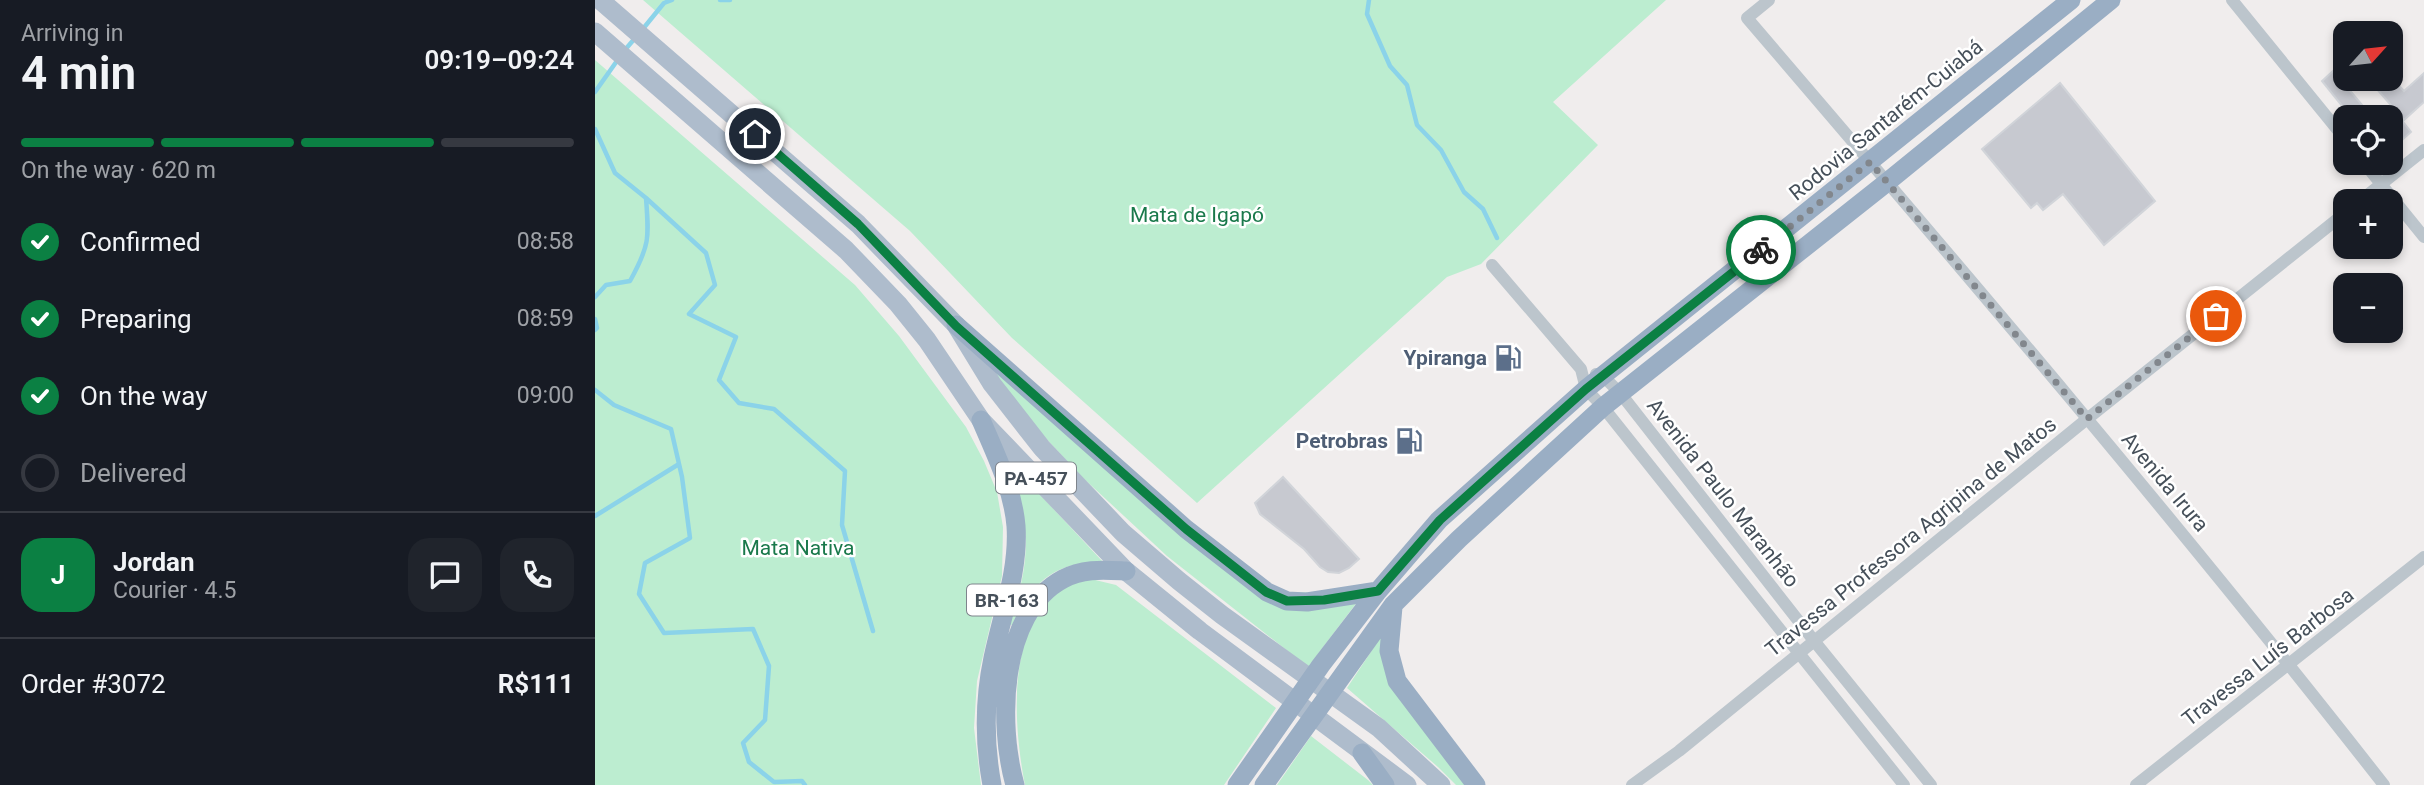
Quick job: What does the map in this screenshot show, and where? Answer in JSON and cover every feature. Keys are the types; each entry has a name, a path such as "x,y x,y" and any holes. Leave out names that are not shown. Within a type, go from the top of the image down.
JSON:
{"highway":[{"name":"Rodovia Santarém-Cuiabá","path":"1237,785 1321,665 1378,591 1440,520 1586,389 2071,0"},
{"path":"1264,785 1393,605 1459,539 1603,407 1886,183 2111,0"},
{"path":"956,326 1186,529 1266,592 1287,601 1307,602 1378,591"},
{"name":"BR-163","path":"981,420 1007,486 1016,526 1014,563 986,700 986,748 992,785"},
{"name":"BR-163","path":"1015,785 1004,725 1007,679 1018,637 1029,613 1042,595 1060,580 1071,575 1095,569 1126,571"},
{"path":"1393,605 1389,651 1397,681 1476,785"},
{"path":"1362,753 1385,785"}],"main road":[{"name":"PA-457","path":"600,0 858,224 956,326 992,384 1042,448 1123,533 1178,581 1379,728 1441,785"},
{"name":"PA-457","path":"600,36 846,250 898,304 927,340 981,420 1126,571 1200,631 1362,753"},
{"path":"1362,753 1407,785"}],"street":[{"name":"Avenida Irura","path":"1769,0 1747,18 2087,419 2290,665 2384,785"},
{"path":"2232,0 2333,124"},
{"path":"2375,189 2424,150"},
{"path":"2374,175 2424,237"},
{"name":"Travessa Professora Agripina de Matos","path":"1632,785 1679,751 1815,642 2087,419 2333,223"},
{"name":"Avenida Paulo Maranhão","path":"1492,265 1581,369 1586,389 1904,785"},
{"name":"Avenida Paulo Maranhão","path":"1581,369 1603,376 1621,394 1931,785"},
{"name":"Travessa Luís Barbosa","path":"2136,785 2424,557"}],"green space":[{"name":"Mata de Igapó","path":"643,0 1666,0 1553,102 1598,145 1481,264 1447,277 1197,503 1012,338 910,231"},
{"name":"Mata Nativa","path":"595,60 855,285 899,336 966,427 997,492 1003,527 1002,576 977,681 974,728 981,785 595,785"},
{"path":"956,325 1267,592 1364,593 1308,667 1167,556 1081,476 999,388"},
{"path":"1004,456 1103,562 1069,566 1046,578 1027,599 1012,625 1009,624 1022,578 1026,539 1020,501"},
{"path":"1091,579 1116,585 1276,708 1224,785 1025,785 1017,710 1021,656 1040,610 1056,592 1068,585"},
{"path":"1386,629 1384,651 1469,785 1456,785 1347,688"},
{"path":"1311,736 1368,780 1373,785 1277,785"}],"building":[{"path":"2333,71 2333,91 2350,91 2362,105 2341,105 2322,81"},
{"path":"2424,73 2424,102 2404,120 2403,105 2391,105 2379,91 2404,91"},
{"path":"2060,83 2155,201 2104,245 2063,194 2043,210 2037,203 2031,208 1982,149"},
{"path":"2403,122 2411,132 2403,139"},
{"path":"1283,477 1359,559 1349,568 1339,573 1328,572 1260,514 1255,503"}],"waterway":[{"path":"642,30 664,3 672,0"},
{"path":"720,0 730,0"},
{"path":"1369,0 1367,14 1390,66 1407,85 1417,125 1441,150 1464,192 1483,209 1497,238"},
{"path":"624,51 636,37"},
{"path":"595,92 619,58"},
{"path":"595,129 615,173 706,253 715,285 689,314 736,337 719,380 739,403 774,409 845,471 842,525 873,631"},
{"path":"595,297 606,285 630,281 637,269 647,241 646,198"},
{"path":"595,319 595,330"},
{"path":"595,390 614,405 671,429 682,477 690,538 645,563 639,594 664,633 753,629 769,666 765,720 743,743 749,762 774,782 802,781 805,785"},
{"path":"595,516 679,464"}],"way so far":[{"path":"1761,250 1870,162 2087,419 2216,316"}],"place":[{"name":"Ypiranga","path":"1508,358"},
{"name":"Petrobras","path":"1409,441"}],"route":[{"path":"755,134 858,224 956,326 1186,529 1266,592 1287,601 1307,602 1378,591 1440,520 1586,389 1761,250"}]}
